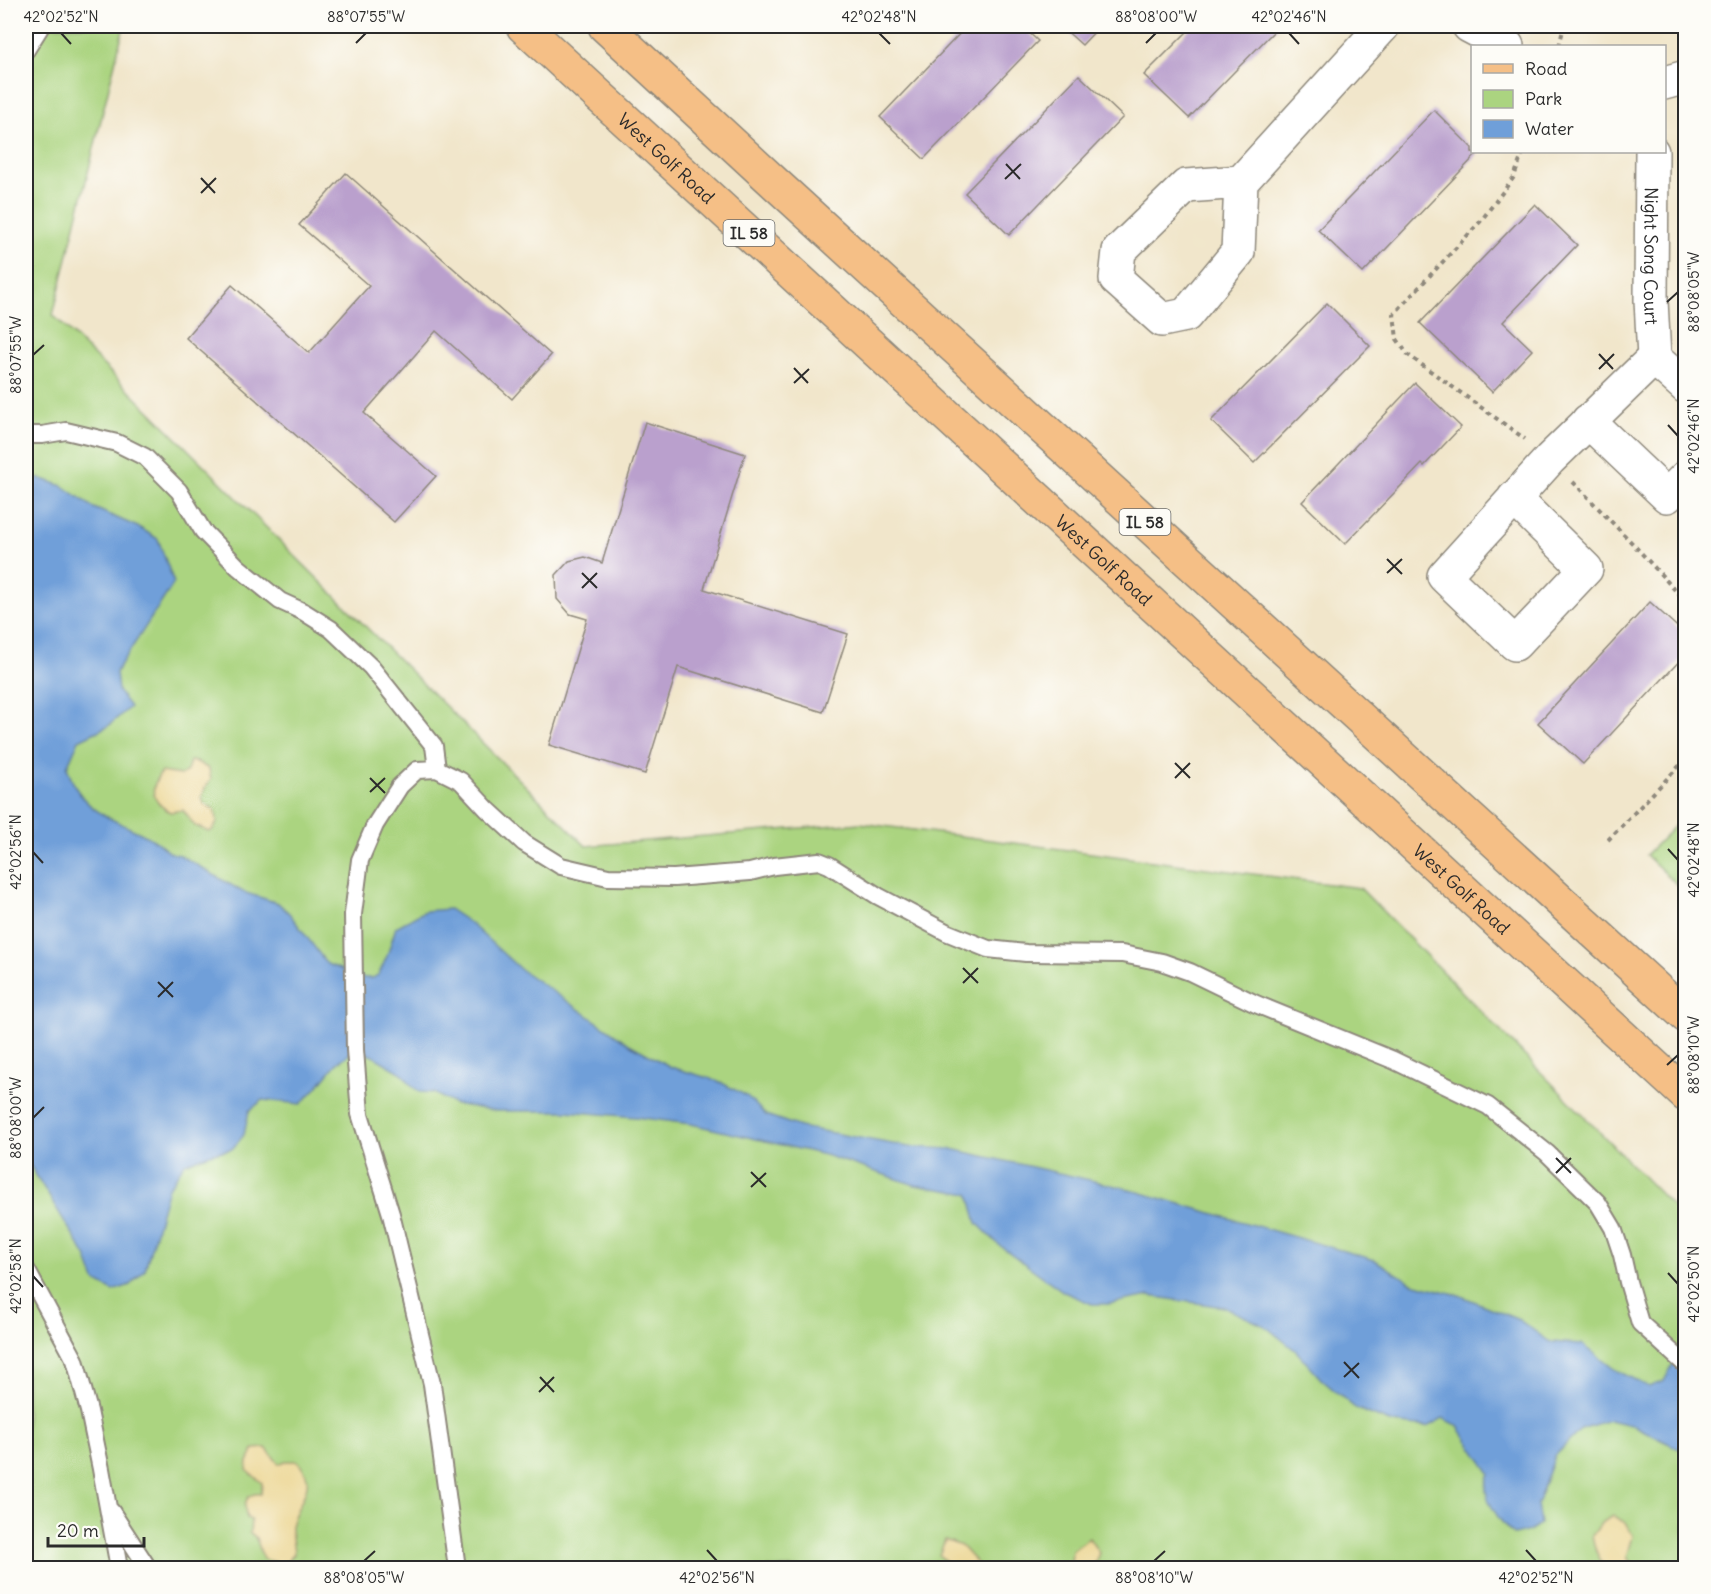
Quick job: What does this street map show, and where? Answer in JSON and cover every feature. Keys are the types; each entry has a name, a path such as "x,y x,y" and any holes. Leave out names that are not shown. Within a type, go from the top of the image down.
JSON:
{"main road":[{"name":"West Golf Road","path":"523,26 1686,1095"},
{"name":"IL 58","path":"605,26 1686,1016"}],"street":[{"path":"1240,182 1383,26"},
{"path":"1470,26 1505,45"},
{"path":"1666,83 1686,77"},
{"name":"Night Song Court","path":"1652,153 1651,300 1654,358"},
{"path":"1514,498 1550,459 1654,358 1686,387"},
{"path":"1588,421 1667,496 1686,477"}],"lane":[{"path":"26,50 40,26"},
{"path":"26,435 66,431 117,443 145,457 179,491 204,531 238,567 280,601 304,612 331,630 371,667 434,746 437,769"},
{"path":"457,1569 432,1384 391,1214 360,1114 355,1050 352,914 360,860 375,825 400,786 417,770 437,769 461,781 524,843 561,866 608,877 674,878 750,872 774,866 819,861 946,932 988,949 1026,953 1122,954 1162,962 1190,972 1256,1005 1393,1060 1488,1106 1547,1153 1598,1203 1613,1228 1640,1323 1686,1365"},
{"path":"26,1269 75,1360 89,1411 119,1569"},
{"path":"108,1505 148,1569"}],"path":[{"path":"1559,45 1564,26"},
{"path":"1523,153 1514,177 1480,222 1394,314 1397,339 1408,355 1550,459 1686,602"},
{"path":"1608,840 1686,759"}],"green space":[{"path":"26,26 124,26 53,315 586,846 860,823 1360,888 1685,1219 1685,1568 26,1568"},
{"path":"1685,816 1685,892 1646,855"}],"sand":[{"path":"190,761 209,769 211,779 201,798 204,804 214,809 216,816 217,822 210,832 195,826 183,810 170,812 159,804 154,795 155,784 161,772 181,775 187,771"},
{"path":"266,1448 279,1464 285,1461 298,1461 307,1478 305,1493 291,1526 294,1554 287,1562 278,1563 263,1559 257,1541 250,1533 251,1520 247,1518 246,1513 246,1500 252,1495 261,1494 262,1483 247,1470 248,1462 254,1449"},
{"path":"1613,1516 1626,1523 1633,1536 1627,1557 1631,1563 1642,1568 1606,1568 1599,1557 1592,1536 1602,1522"},
{"path":"1089,1538 1099,1553 1093,1568 1066,1568 1071,1566 1072,1551"},
{"path":"945,1540 961,1546 981,1568 962,1569 949,1564 939,1555"}],"water":[{"path":"39,478 63,486 94,508 140,528 158,539 174,583 116,672 118,691 130,707 108,726 79,740 67,767 73,783 81,796 100,813 152,839 167,850 180,855 243,892 278,903 289,913 327,964 364,978 373,978 379,974 396,927 425,911 449,909 470,923 520,969 631,1045 671,1067 718,1081 747,1096 766,1115 800,1127 909,1147 952,1149 1121,1187 1375,1260 1412,1283 1459,1295 1519,1320 1550,1342 1582,1344 1614,1369 1649,1387 1664,1381 1685,1342 1685,1452 1635,1426 1609,1420 1581,1429 1555,1456 1537,1504 1540,1524 1529,1531 1514,1535 1497,1515 1487,1497 1486,1487 1490,1473 1457,1425 1443,1418 1427,1427 1392,1423 1355,1408 1321,1379 1296,1351 1265,1326 1224,1307 1149,1296 1108,1304 1092,1304 1064,1292 999,1245 977,1223 969,1194 915,1185 825,1155 691,1124 566,1111 497,1111 454,1104 434,1093 420,1092 402,1073 373,1056 355,1050 337,1063 301,1104 263,1100 249,1111 244,1135 232,1149 185,1163 168,1188 145,1270 130,1285 113,1291 95,1281 86,1256 26,1159 26,480"}],"building":[{"path":"967,26 1022,26 1038,41 924,159 880,117"},
{"path":"1061,26 1100,26 1082,45"},
{"path":"1193,26 1279,26 1189,118 1144,75"},
{"path":"1079,75 1123,117 1009,235 965,193"},
{"path":"1434,110 1471,147 1471,153 1478,153 1363,273 1318,230"},
{"path":"346,173 551,355 512,399 436,331 364,413 436,476 394,522 186,338 232,285 309,353 369,286 299,225"},
{"path":"1535,204 1577,245 1503,322 1532,350 1492,392 1420,323"},
{"path":"1327,303 1370,346 1254,463 1211,421"},
{"path":"1415,383 1461,427 1345,544 1302,502"},
{"path":"645,422 745,454 704,589 848,634 823,712 678,667 645,774 549,745 587,619 570,614 557,599 556,575 569,561 585,557 602,563"},
{"path":"1650,602 1686,635 1686,654 1583,764 1538,723"}]}
